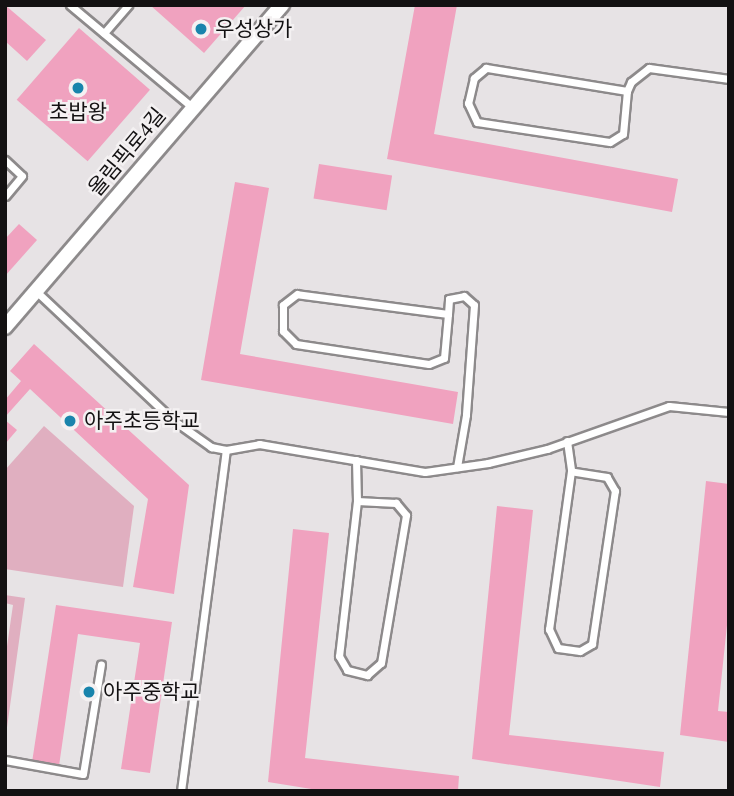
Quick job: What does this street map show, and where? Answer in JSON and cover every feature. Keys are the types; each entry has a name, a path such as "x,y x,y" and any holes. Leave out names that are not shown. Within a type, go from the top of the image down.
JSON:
{"street":[{"name":"올림픽로4길","path":"5,327 282,5"}],"lane":[{"path":"70,5 192,107"},
{"path":"104,33 128,5"},
{"path":"627,91 486,68 474,78 468,103 477,122 610,142 624,134 627,91 631,82 649,68 729,79"},
{"path":"5,160 22,176 5,196"},
{"path":"37,292 173,420 211,447 226,450 259,444 425,472 512,457 669,406 729,412"},
{"path":"448,314 297,294 283,305 283,331 296,344 429,364 444,358 448,314 449,299 464,296 474,305 466,415 457,467"},
{"path":"568,441 571,471 549,629 558,648 580,651 592,644 615,491 607,477 571,471"},
{"path":"181,791 226,450"},
{"path":"356,460 358,501 339,656 347,670 367,674 381,663 406,515 396,503 358,501"},
{"path":"5,760 83,774 101,664"}],"shaded area":[{"path":"44,426 134,506 123,587 5,569 5,470"},
{"path":"5,595 25,598 5,742 5,660 13,605 5,603"}],"building":[{"path":"5,5 46,40 27,61 5,41"},
{"name":"우성상가","path":"150,5 246,5 204,53"},
{"path":"415,5 457,5 434,134 678,179 672,212 387,159"},
{"path":"79,28 150,90 88,161 17,100"},
{"path":"319,164 392,176 387,210 314,199"},
{"path":"235,182 269,188 240,354 458,392 453,424 201,380"},
{"path":"19,224 37,240 5,276 5,239"},
{"path":"34,344 189,485 174,594 133,587 148,499 30,389 5,417 5,400 21,381 10,371"},
{"path":"5,420 17,430 5,444"},
{"path":"706,481 729,484 729,606 718,711 729,712 729,742 680,735"},
{"path":"497,506 533,510 509,735 664,752 660,787 472,759"},
{"path":"293,529 329,533 305,758 459,776 458,791 324,791 268,782"},
{"path":"56,605 172,622 150,773 121,769 140,643 78,634 58,773 31,769"}],"place":[{"name":"우성상가","path":"201,29"},
{"name":"초밥왕","path":"78,88"},
{"name":"아주초등학교","path":"70,421"},
{"name":"아주중학교","path":"89,692"}]}
